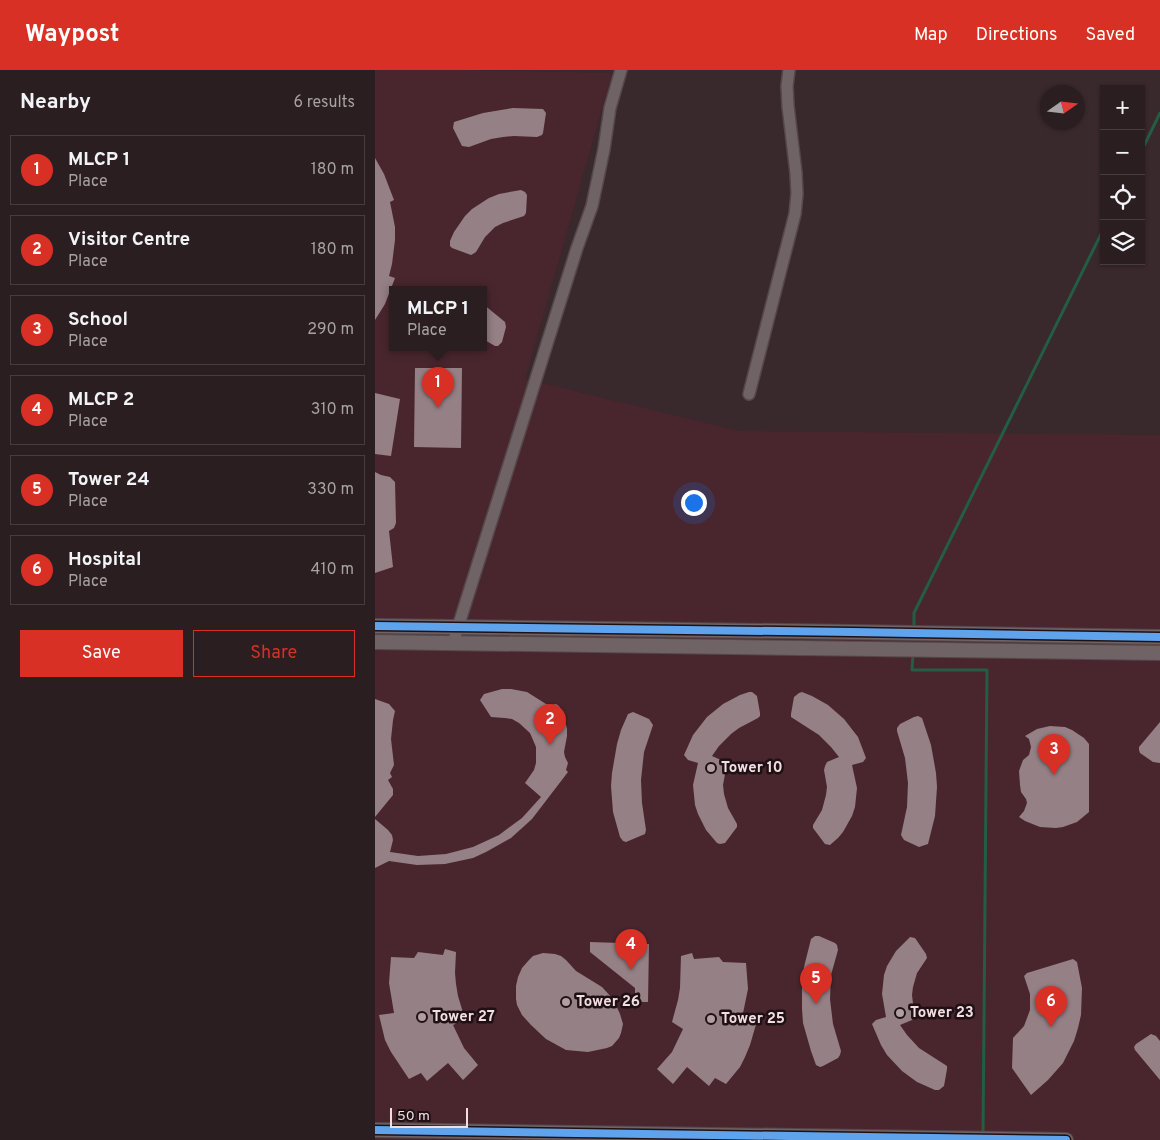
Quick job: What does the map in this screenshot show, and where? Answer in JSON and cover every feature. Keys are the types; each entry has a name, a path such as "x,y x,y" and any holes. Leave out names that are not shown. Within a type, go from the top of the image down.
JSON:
{"street":[{"path":"453,643 574,257 592,206 604,149 610,108 621,70"},
{"path":"749,394 795,214 797,180 788,106 789,70"},
{"path":"375,626 1160,637"},
{"path":"375,642 1160,653"},
{"path":"375,1130 1066,1140"}],"shaded area":[{"path":"375,70 612,73 525,379 739,431 1160,435 1160,1140 375,1140"}],"building":[{"path":"513,108 543,109 546,113 542,135 537,137 503,137 469,147 462,146 453,128 454,122 483,113"},
{"path":"375,158 384,174 394,200 390,202 395,227 395,240 389,276 395,278 392,286 389,286 389,294 385,304 375,320"},
{"path":"521,190 527,195 526,213 524,216 495,227 485,237 476,252 471,255 450,246 454,232 472,209 499,194"},
{"path":"487,307 505,322 506,327 502,342 495,346 487,341"},
{"path":"415,368 462,368 461,448 414,447"},
{"path":"375,393 400,399 391,456 375,454"},
{"path":"375,472 390,477 395,482 396,523 394,528 389,531 393,567 375,573"},
{"path":"502,689 527,692 546,704 556,704 559,706 567,729 564,752 568,763 566,770 568,772 532,819 511,838 486,852 473,858 445,864 417,865 389,861 375,868 375,819 392,835 393,840 390,852 418,856 446,854 473,847 499,835 522,818 541,797 525,783 534,770 536,763 536,747 530,733 512,719 491,717 480,700 484,694"},
{"name":"Tower 10","path":"749,692 757,696 760,716 731,734 712,756 726,764 723,785 724,794 728,808 737,824 737,827 725,843 720,844 706,830 695,805 693,785 698,763 688,760 684,755 693,735 707,717 723,704"},
{"path":"802,692 828,705 844,719 858,737 866,758 863,762 852,765 857,788 855,807 843,832 830,845 825,844 813,828 813,825 822,810 826,795 825,766 827,762 839,757 819,735 791,717 794,697"},
{"path":"375,699 389,704 395,711 391,739 394,765 390,773 392,777 388,780 393,789 393,795 375,817"},
{"path":"633,712 649,719 653,725 644,752 641,780 646,830 645,834 626,842 620,837 613,812 611,786 621,730 628,714"},
{"path":"918,716 922,718 931,745 937,787 935,816 928,844 919,847 904,840 901,835 907,807 908,783 905,758 897,731 900,724"},
{"path":"1160,722 1160,763 1153,762 1140,753 1139,747"},
{"path":"1050,726 1065,727 1072,730 1089,744 1089,812 1077,822 1056,828 1040,827 1019,817 1027,803 1021,792 1019,771 1023,760 1029,755 1031,747 1029,739 1025,736 1037,729"},
{"path":"815,936 835,943 838,950 831,975 830,999 833,1024 841,1051 838,1058 820,1067 816,1065 811,1051 803,1023 802,1009 804,967 811,939"},
{"name":"Tower 23","path":"910,937 915,938 927,958 917,973 913,987 914,1017 912,1020 900,1025 919,1048 947,1066 944,1086 939,1090 917,1082 902,1071 887,1055 872,1024 876,1020 886,1017 882,994 884,975 896,951"},
{"path":"590,942 649,944 648,1002 635,1002 635,988 590,952"},
{"name":"Tower 27","path":"445,949 456,952 456,984 465,1019 453,1025 464,1048 478,1065 463,1080 448,1063 427,1081 421,1073 409,1079 385,1040 379,1015 394,1013 389,983 391,957 414,958 418,952 443,955"},
{"name":"Tower 26","path":"543,953 561,956 576,971 602,987 613,999 623,1024 619,1038 612,1046 588,1052 566,1050 546,1039 522,1015 516,999 518,977 522,968 533,956"},
{"name":"Tower 25","path":"692,953 694,959 719,957 723,962 746,963 748,989 742,1018 757,1021 745,1057 740,1067 726,1084 715,1078 709,1086 687,1067 673,1084 657,1069 672,1052 683,1029 672,1022 680,988 681,956"},
{"path":"1073,959 1077,962 1082,988 1081,1015 1074,1041 1063,1063 1031,1095 1012,1068 1013,1038 1024,1026 1030,1010 1030,994 1024,976 1027,973"},
{"path":"1151,1034 1160,1041 1160,1080 1134,1047"}],"waterway":[{"path":"1145,144 1160,113"},
{"path":"914,630 914,613 1100,236"},
{"path":"913,654 912,670 987,670 983,1135"}],"cycle path":[{"path":"375,626 1160,637"},
{"path":"375,1130 1066,1140"}],"place":[{"name":"MLCP 1","path":"438,408"},
{"name":"Visitor Centre","path":"550,745"},
{"name":"Tower 10","path":"711,768"},
{"name":"School","path":"1054,775"},
{"name":"MLCP 2","path":"631,970"},
{"name":"Tower 26","path":"566,1002"},
{"name":"Tower 24","path":"816,1004"},
{"name":"Tower 23","path":"900,1013"},
{"name":"Tower 27","path":"422,1017"},
{"name":"Tower 25","path":"711,1019"},
{"name":"Hospital","path":"1051,1027"}]}
